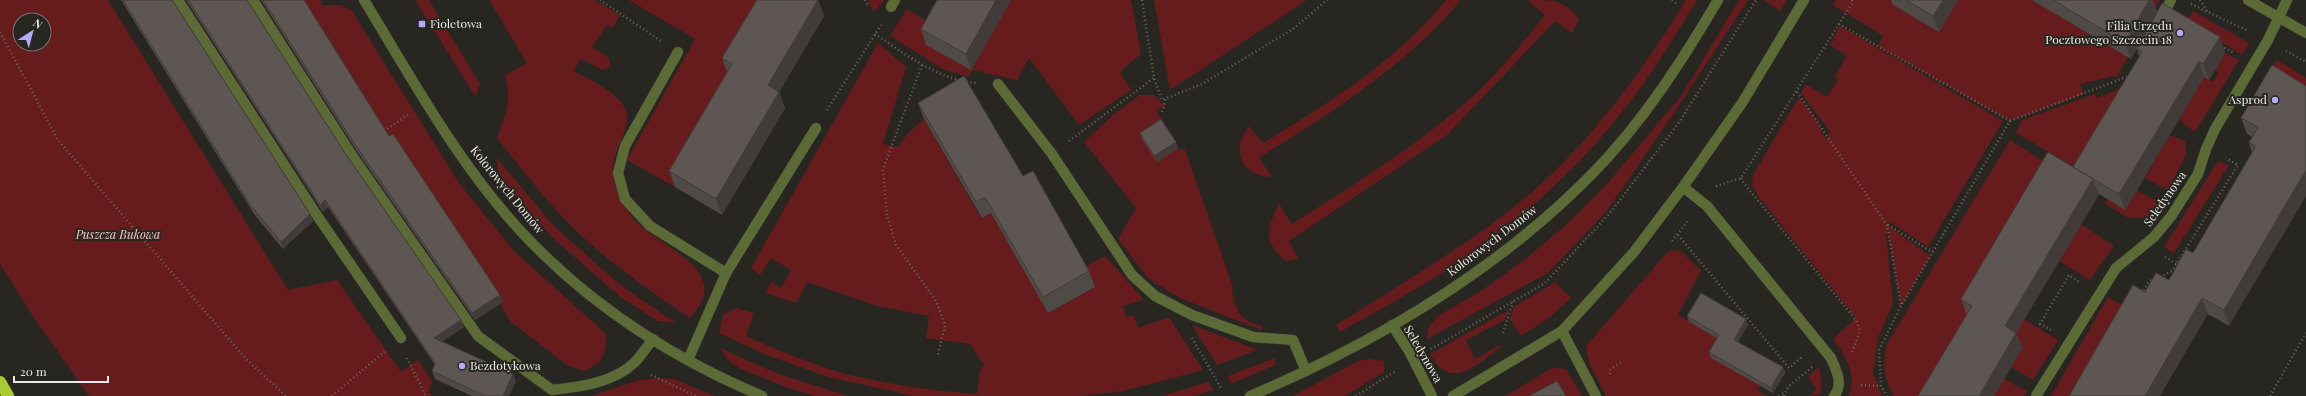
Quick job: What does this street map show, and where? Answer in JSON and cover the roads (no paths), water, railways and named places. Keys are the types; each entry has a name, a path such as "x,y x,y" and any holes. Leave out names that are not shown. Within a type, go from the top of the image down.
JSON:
{"highway":[{"path":"0,382 8,396"}],"street":[{"path":"178,0 314,211 401,338"},
{"path":"253,0 351,154 478,336 552,390 578,387 611,378 633,364 653,339"},
{"name":"Kolorowych Domów","path":"364,0 457,148 487,190 529,240 572,280 608,310 688,360 732,384 762,396"},
{"name":"Kolorowych Domów","path":"1250,396 1306,371 1392,325 1456,285 1509,248 1550,214 1594,172 1647,110 1664,86 1718,0"},
{"path":"1453,396 1562,331 1634,252 1683,187 1742,103 1804,0"},
{"path":"2156,28 2171,0"},
{"path":"2248,0 2306,34"},
{"name":"Seledynowa","path":"2036,396 2098,294 2116,268 2154,238 2172,215 2198,174 2215,129 2268,40 2287,0"},
{"path":"678,52 625,146 618,173 625,199 650,226 726,273"},
{"path":"998,84 1052,154 1132,276 1155,296 1192,315 1253,337 1293,340 1306,371"},
{"path":"688,360 726,273 816,128"},
{"path":"1683,187 1707,206 1829,355 1838,377 1839,391 1834,396"},
{"name":"Seledynowa","path":"1392,325 1409,351 1432,396"},
{"path":"1562,331 1596,396"}],"place":[{"name":"Fioletowa","path":"422,24"},
{"name":"Filia Urzędu Pocztowego Szczecin 18","path":"2180,33"},
{"name":"Asprod","path":"2275,100"},
{"name":"Bezdotykowa","path":"462,366"}],"park label":[{"name":"Puszcza Bukowa","path":"118,235"}]}
